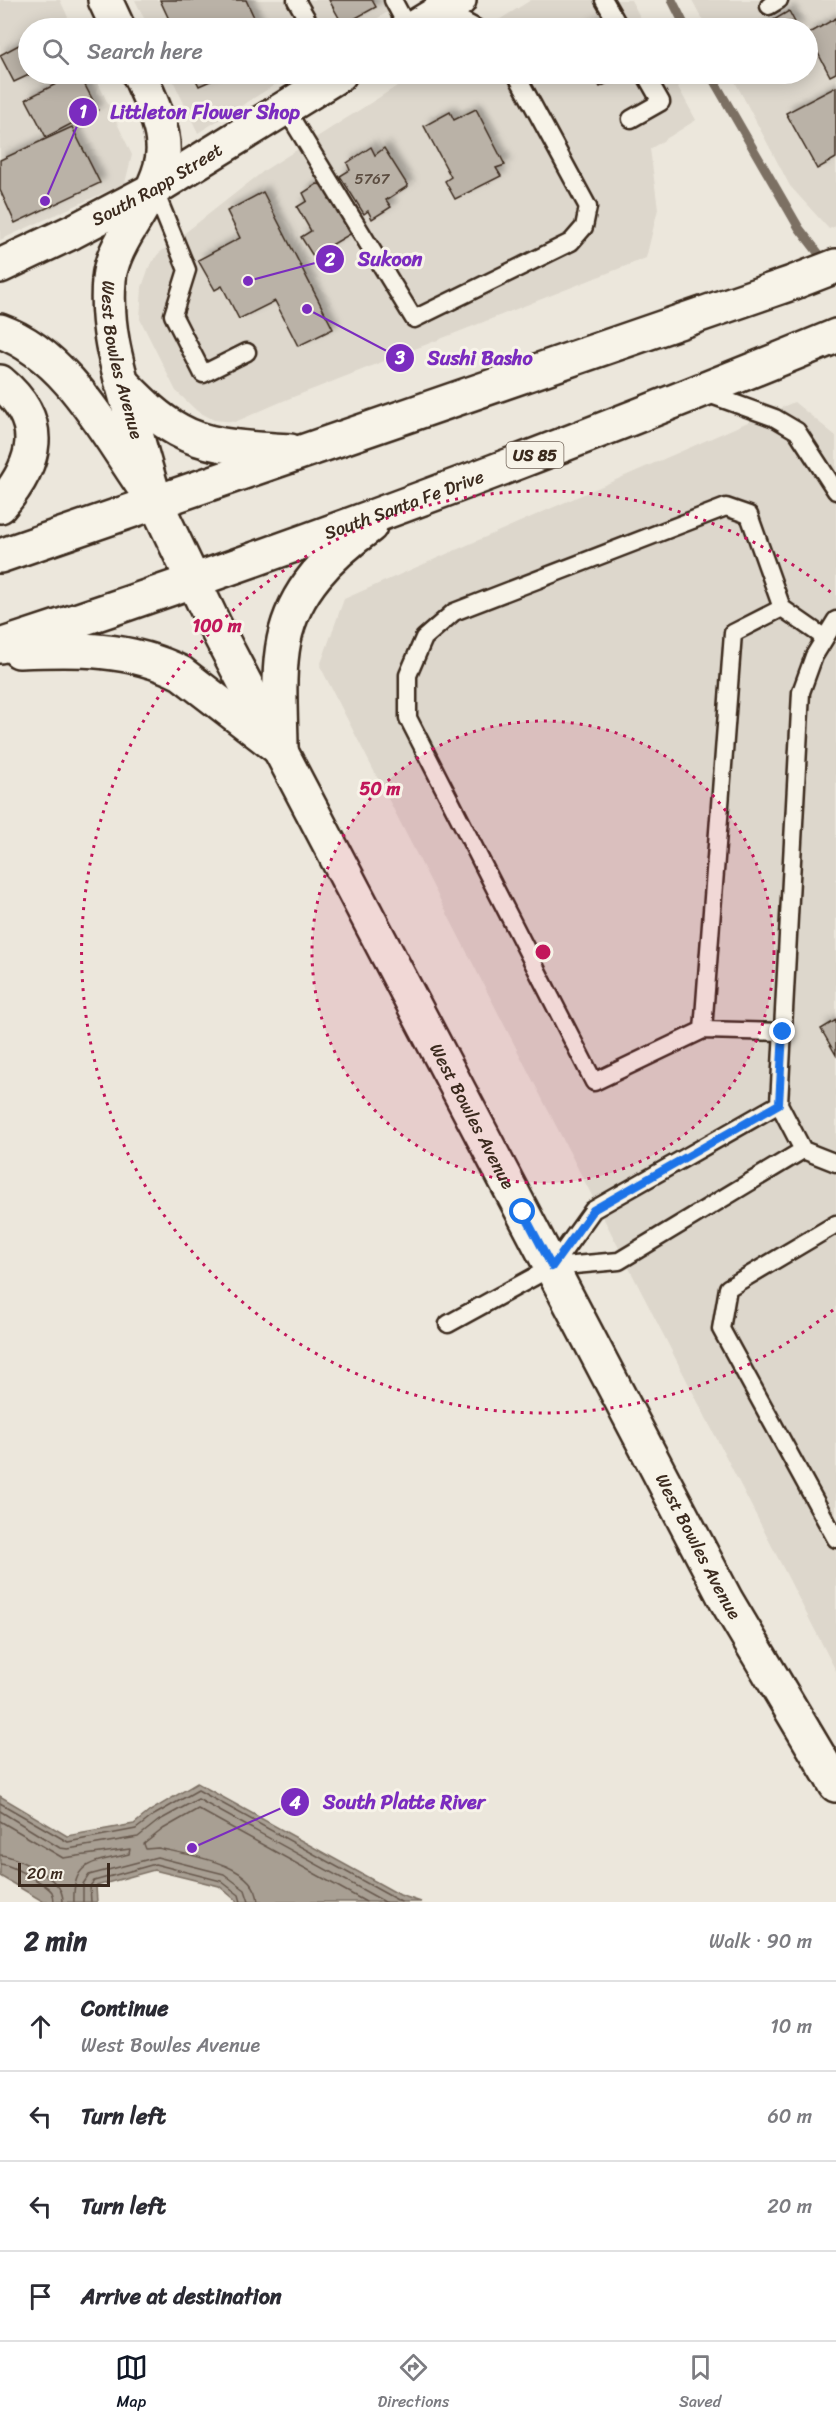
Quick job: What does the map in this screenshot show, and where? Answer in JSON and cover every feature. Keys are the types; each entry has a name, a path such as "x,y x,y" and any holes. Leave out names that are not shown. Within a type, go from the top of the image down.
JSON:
{"main road":[{"path":"105,0 113,18"},
{"path":"428,18 451,5"},
{"path":"143,84 159,122 165,144 164,162 154,189"},
{"name":"South Rapp Street","path":"0,266 154,189 322,84"},
{"name":"West Bowles Avenue","path":"154,189 118,246 109,278 108,313 112,349 156,503 193,582 726,1600 836,1785"},
{"path":"0,556 836,266"},
{"name":"West Bowles Avenue","path":"0,331 39,352 61,371 156,503"},
{"name":"South Santa Fe Drive","path":"0,646 193,582 398,506 700,391 836,336"},
{"path":"0,382 15,394 25,408 31,426 32,445 31,457 23,475 0,506"},
{"path":"122,382 146,407 180,432 227,445 301,451"},
{"path":"281,750 281,662 284,641 294,608 307,585 326,562 349,541 398,506"},
{"path":"0,651 119,652 163,664 181,673 281,750"}],"lane":[{"path":"296,0 306,18"},
{"path":"393,0 404,18"},
{"path":"604,0 614,18"},
{"path":"451,5 465,18"},
{"path":"285,108 414,319 571,242 584,226 588,207 521,84"},
{"path":"631,119 661,102 651,84"},
{"path":"154,189 188,270 173,315 203,374 247,352"},
{"path":"700,391 776,418 797,431 836,491"},
{"path":"783,1032 703,1030 594,1082 408,718 408,675 424,638 454,612 726,507 749,515 782,608 825,638"},
{"path":"703,1030 732,633 782,608"},
{"path":"836,620 814,656 801,692 779,1104 803,1150 836,1163"},
{"path":"552,1267 593,1210 779,1104"},
{"path":"448,1324 552,1267 619,1261 803,1150"},
{"path":"836,1224 728,1288 721,1329 836,1539"}],"shaded area":[{"path":"0,0 60,0 68,18 18,18 18,84 99,84 132,155 125,183 0,240"},
{"path":"135,0 407,0 378,18 144,18"},
{"path":"531,0 631,0 641,18 502,18"},
{"path":"692,0 836,0 836,226 829,229 790,186 736,84 818,84 818,18 702,18"},
{"path":"175,84 276,84 198,133"},
{"path":"400,84 676,84 696,120 650,149 658,209 646,258 235,422 214,420 197,411 176,391 140,319 142,287 149,267 158,254 265,170"},
{"path":"794,402 836,436 836,1671 320,666 344,599"}],"water":[{"path":"197,1783 400,1895 421,1902 238,1902 219,1886 154,1870 96,1886 97,1902 44,1902 0,1876 0,1796 67,1836 134,1824 150,1811"}],"building":[{"path":"160,0 246,0 254,18 168,18"},
{"path":"329,0 372,0 376,7 356,18 339,18"},
{"path":"789,11 793,18 777,18"},
{"path":"836,18 836,73 830,76 818,53 818,28"},
{"path":"18,45 18,80 14,82 0,55"},
{"path":"56,84 84,84 98,110 46,137 26,99"},
{"path":"836,87 836,158 817,169 786,113"},
{"path":"476,109 505,165 496,168 501,176 455,199 445,181 451,177 424,126 450,112 454,120"},
{"path":"72,127 100,183 15,223 0,190 0,160"},
{"path":"371,147 375,155 384,148 408,186 386,200 391,207 372,219 368,211 364,214 340,176 350,170 347,163"},
{"path":"317,184 329,186 357,230 313,256 301,237 311,231 297,207 307,201 303,193"},
{"path":"263,192 333,329 298,346 275,301 239,319 222,286 215,290 198,260 240,238 227,211"},
{"path":"836,1020 836,1055 821,1029"}],"waterway":[{"path":"672,0 681,18"},
{"path":"716,84 799,228 826,263"}],"place":[{"name":"Littleton Flower Shop","path":"45,201"},
{"name":"Sukoon","path":"248,281"},
{"name":"Sushi Basho","path":"307,309"},
{"name":"South Platte River","path":"192,1848"}],"route":[{"path":"523,1212 552,1267 593,1210 779,1104 783,1032"}]}
